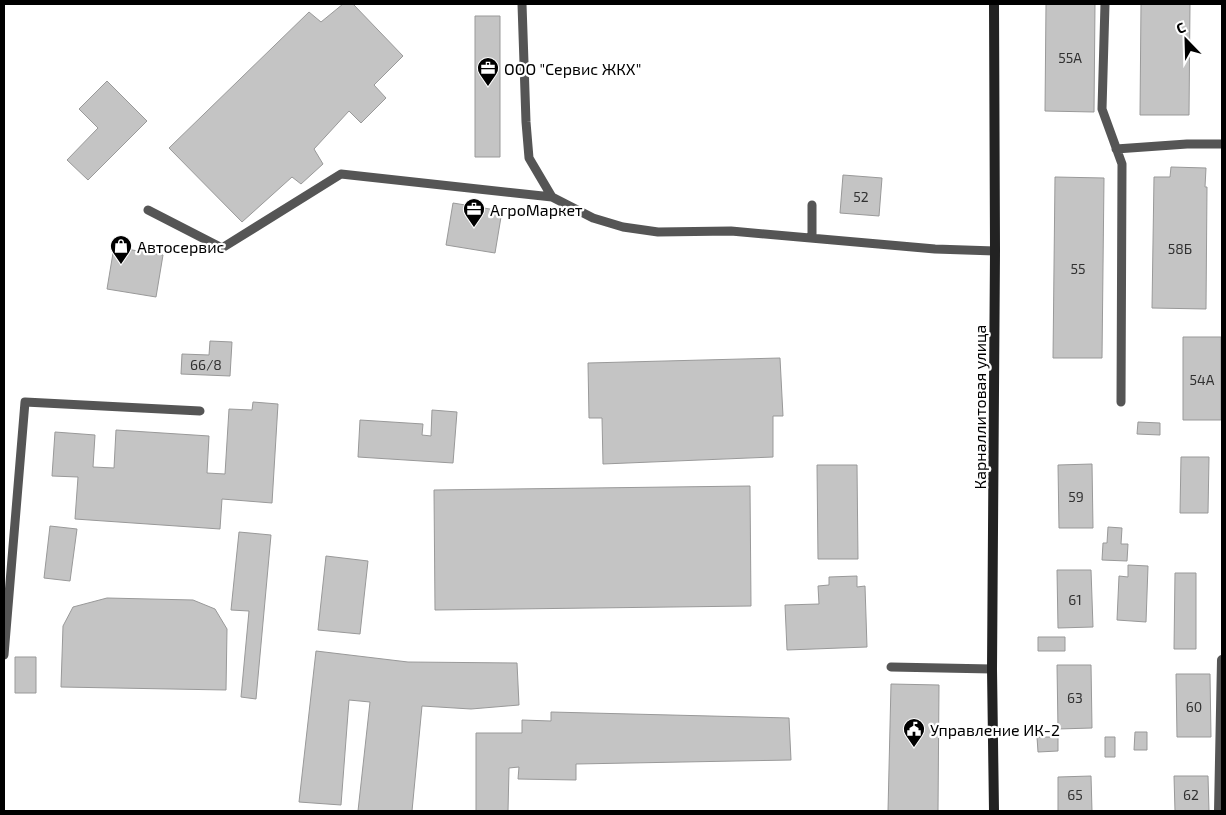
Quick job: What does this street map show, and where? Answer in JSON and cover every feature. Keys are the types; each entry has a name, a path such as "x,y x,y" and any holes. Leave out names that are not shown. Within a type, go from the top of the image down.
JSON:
{"street":[{"name":"Карналлитовая улица","path":"994,4 996,251 992,669 994,811"},
{"path":"1219,811 1222,660"}],"lane":[{"path":"522,4 529,158 552,198"},
{"path":"1105,4 1102,109 1122,164 1121,402"},
{"path":"1116,149 1187,144 1222,144"},
{"path":"148,210 222,248 341,174 552,198 593,218 623,227 658,232 731,231 935,249 996,251"},
{"path":"812,205 812,238"},
{"path":"4,655 25,402 200,411"},
{"path":"891,667 992,669"}],"building":[{"path":"343,4 353,4 403,56 374,85 386,98 361,123 349,111 314,149 323,164 301,184 292,177 242,222 169,148 309,12 321,22"},
{"path":"1046,4 1095,4 1094,112 1045,111"},
{"path":"1141,4 1190,4 1189,115 1140,115"},
{"name":"ООО \"Сервис ЖКХ\"","path":"475,16 500,16 500,157 475,157"},
{"path":"107,81 147,121 88,180 67,160 98,128 79,109"},
{"path":"1171,167 1206,168 1206,309 1152,308 1154,177 1170,177"},
{"path":"843,175 882,178 879,216 840,213"},
{"path":"1055,177 1104,178 1102,358 1053,358"},
{"name":"АгроМаркет","path":"453,203 502,211 495,253 446,245"},
{"path":"114,247 163,255 156,297 107,289"},
{"path":"1183,337 1221,337 1221,420 1183,420"},
{"path":"210,341 232,342 230,376 181,374 182,354 209,355"},
{"path":"780,358 783,416 773,416 773,457 603,464 602,418 589,418 588,363"},
{"path":"253,402 278,404 272,503 222,499 220,529 75,519 78,477 52,476 55,432 95,435 93,467 114,468 116,430 209,436 207,473 225,474 229,409 252,410"},
{"path":"432,410 457,412 453,463 358,457 360,420 423,424 422,435 431,436"},
{"path":"1138,422 1160,423 1160,435 1137,434"},
{"path":"1181,457 1209,457 1208,513 1180,513"},
{"path":"1092,464 1093,528 1059,528 1058,465"},
{"path":"817,465 857,465 858,559 818,559"},
{"path":"750,486 751,606 435,610 434,490"},
{"path":"50,526 77,529 70,581 44,578"},
{"path":"1108,527 1122,528 1121,544 1128,544 1127,561 1102,560 1103,543 1107,543"},
{"path":"239,532 271,535 256,699 241,697 249,611 231,610"},
{"path":"326,556 368,561 360,634 318,630"},
{"path":"1128,565 1148,566 1146,622 1117,620 1119,576 1128,577"},
{"path":"1057,570 1091,570 1093,627 1058,628"},
{"path":"1175,573 1196,573 1196,649 1174,649"},
{"path":"857,576 857,587 865,586 867,647 787,650 785,605 819,604 818,586 829,585 829,577"},
{"path":"107,598 193,600 215,609 227,629 226,690 61,687 63,626 73,607"},
{"path":"1038,637 1065,637 1065,651 1038,651"},
{"path":"316,651 408,662 517,663 519,705 471,709 422,706 412,811 358,811 370,702 349,700 341,805 299,802"},
{"path":"15,657 36,657 36,693 15,693"},
{"path":"1057,665 1091,665 1092,728 1058,729"},
{"path":"1176,674 1210,674 1211,737 1177,737"},
{"name":"Управление ИК-2","path":"891,684 939,685 938,811 888,811"},
{"path":"551,712 789,718 791,760 576,764 576,780 518,779 519,767 509,768 508,811 476,811 476,733 522,733 522,720 551,721"},
{"path":"1135,732 1147,732 1147,750 1134,750"},
{"path":"1037,737 1058,737 1058,751 1038,752"},
{"path":"1105,737 1115,737 1115,757 1105,757"},
{"path":"1091,776 1092,811 1058,811 1058,777"},
{"path":"1174,776 1208,776 1209,811 1175,811"}],"place":[{"name":"ООО \"Сервис ЖКХ\"","path":"488,87"},
{"name":"АгроМаркет","path":"474,228"},
{"name":"Автосервис","path":"121,265"},
{"name":"Управление ИК-2","path":"914,748"}]}
